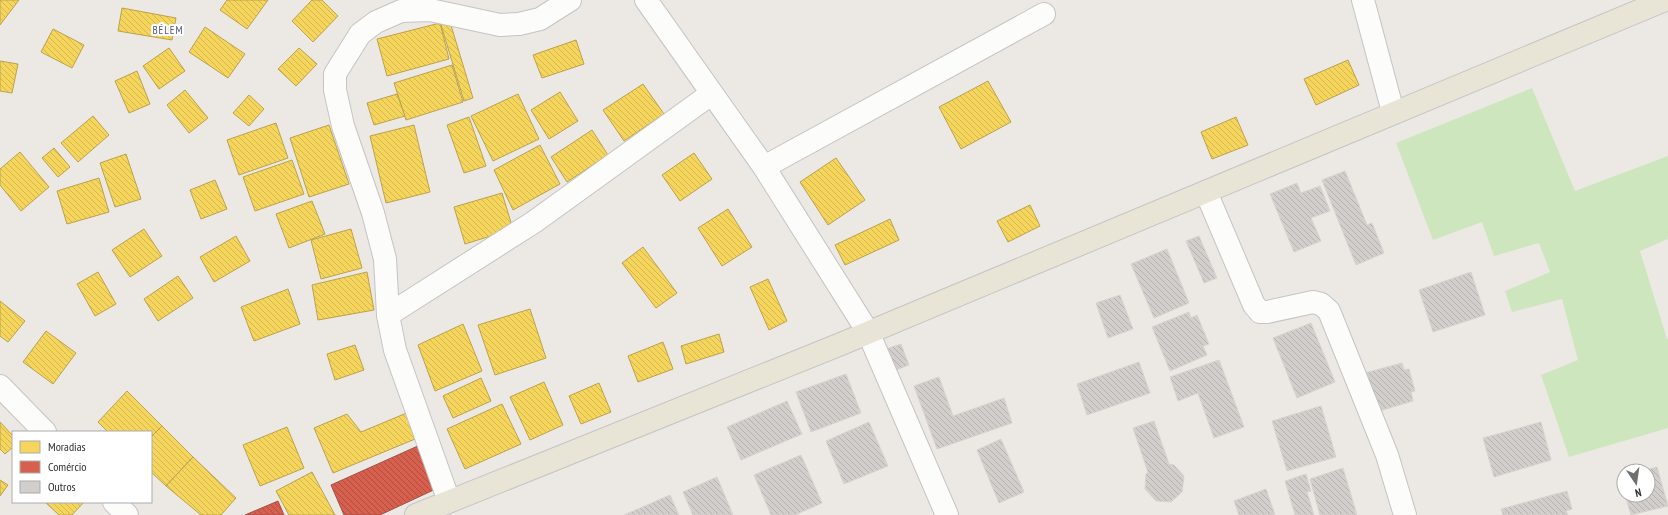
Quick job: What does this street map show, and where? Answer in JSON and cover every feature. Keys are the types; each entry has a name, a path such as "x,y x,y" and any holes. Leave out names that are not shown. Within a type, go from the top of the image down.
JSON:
{"main road":[{"path":"416,515 868,332 1206,192 1393,112 1665,0"}],"street":[{"path":"449,501 395,350 388,315 385,259 373,213 343,126 335,90 335,74 360,34 376,22 401,11 430,10 500,25 519,24 540,20 570,0"},
{"path":"646,0 764,167 868,332 947,515"},
{"path":"1363,0 1393,112"},
{"path":"764,167 1044,14"},
{"path":"388,315 534,222 711,94"},
{"path":"1206,192 1254,305 1260,312 1313,302 1321,304 1329,311 1387,455 1405,515"},
{"path":"0,386 44,431"},
{"path":"115,503 127,515"}],"green space":[{"path":"1532,88 1575,191 1668,156 1668,239 1640,251 1668,339 1668,428 1569,457 1541,375 1578,360 1562,299 1512,312 1505,291 1550,272 1539,243 1494,256 1482,222 1433,240 1396,143"}],"building: Moradias":[{"path":"0,0 19,0 0,25"},
{"path":"227,0 268,0 247,29 220,10"},
{"path":"312,0 322,0 338,16 313,42 292,21"},
{"path":"122,8 176,18 172,40 118,31"},
{"path":"450,22 473,98 464,101 441,25"},
{"path":"440,23 449,59 387,76 377,39"},
{"path":"205,27 245,54 228,78 189,52"},
{"path":"53,29 84,45 72,68 41,52"},
{"path":"576,40 584,64 542,78 533,55"},
{"path":"169,48 185,71 159,89 143,66"},
{"path":"299,48 317,64 296,86 278,69"},
{"path":"1348,60 1359,85 1316,105 1304,79"},
{"path":"0,61 18,64 12,93 0,91"},
{"path":"452,65 463,102 406,120 394,83"},
{"path":"137,71 150,104 129,113 115,81"},
{"path":"988,81 1011,122 961,149 939,107"},
{"path":"643,84 664,114 624,141 603,110"},
{"path":"185,90 208,118 189,133 167,105"},
{"path":"560,92 578,121 549,139 531,110"},
{"path":"397,94 405,116 374,125 367,103"},
{"path":"518,94 539,139 493,161 471,116"},
{"path":"249,95 264,109 249,126 233,113"},
{"path":"93,116 109,135 78,162 61,143"},
{"path":"469,117 486,166 464,173 447,125"},
{"path":"1236,117 1248,145 1212,159 1201,132"},
{"path":"276,123 288,158 239,175 227,140"},
{"path":"329,125 349,184 309,197 290,138"},
{"path":"414,125 430,192 386,203 370,136"},
{"path":"592,130 608,155 567,182 551,157"},
{"path":"540,145 560,184 513,210 494,170"},
{"path":"54,148 70,167 58,177 42,158"},
{"path":"20,152 49,187 21,211 0,185 0,169"},
{"path":"694,153 712,179 680,201 662,175"},
{"path":"126,154 141,199 115,207 100,163"},
{"path":"836,158 865,200 828,225 800,182"},
{"path":"292,160 304,194 255,211 243,177"},
{"path":"99,178 109,212 67,224 57,191"},
{"path":"215,180 227,209 201,219 190,190"},
{"path":"502,193 513,229 465,244 454,207"},
{"path":"312,201 325,234 289,248 276,214"},
{"path":"1030,205 1040,226 1008,242 997,221"},
{"path":"728,209 752,247 722,266 698,228"},
{"path":"890,219 899,240 845,265 835,245"},
{"path":"144,229 162,256 130,277 112,250"},
{"path":"351,229 362,268 321,279 311,240"},
{"path":"236,236 250,261 214,282 200,257"},
{"path":"643,247 677,293 656,308 622,263"},
{"path":"98,272 116,304 95,316 77,284"},
{"path":"367,272 374,310 318,320 312,285"},
{"path":"178,276 193,298 158,321 144,299"},
{"path":"768,279 787,321 769,330 750,287"},
{"path":"288,289 300,324 254,341 241,307"},
{"path":"0,301 25,321 8,342 0,336"},
{"path":"530,309 546,358 495,375 478,325"},
{"path":"463,324 482,371 435,391 418,345"},
{"path":"46,331 76,353 53,384 23,362"},
{"path":"719,334 724,352 686,364 681,346"},
{"path":"663,342 673,369 638,382 628,356"},
{"path":"355,345 364,370 335,380 327,354"},
{"path":"481,378 491,401 453,418 443,396"},
{"path":"544,382 563,425 530,440 510,397"},
{"path":"599,383 611,412 581,424 569,396"},
{"path":"127,391 162,426 152,436 152,431 107,431 98,422"},
{"path":"502,404 521,444 465,469 447,429"},
{"path":"409,412 420,437 333,473 314,428 347,414 361,432"},
{"path":"0,422 12,435 12,448 5,454 0,449"},
{"path":"162,426 193,457 166,486 152,473 152,436"},
{"path":"287,427 304,468 260,486 243,445"},
{"path":"193,457 236,498 221,515 201,515 166,486"},
{"path":"312,472 335,515 289,515 276,491"},
{"path":"0,480 8,485 0,496"},
{"path":"46,503 83,503 72,515 59,515"}],"building: Comércio":[{"path":"420,445 440,487 380,515 344,515 331,485"},
{"path":"278,501 284,515 245,515"}],"building: Outros":[{"path":"1345,171 1367,225 1372,223 1384,253 1356,265 1322,180"},
{"path":"1297,183 1301,193 1320,186 1330,211 1311,218 1321,241 1294,252 1270,194"},
{"path":"1199,236 1217,278 1204,283 1186,241"},
{"path":"1167,249 1189,303 1154,318 1131,264"},
{"path":"1471,272 1485,315 1433,332 1419,290"},
{"path":"1120,295 1133,329 1108,338 1096,303"},
{"path":"1189,312 1191,318 1197,315 1209,344 1203,346 1207,355 1170,371 1152,327"},
{"path":"1311,323 1335,382 1297,398 1273,338"},
{"path":"901,344 909,365 891,372 883,350"},
{"path":"1219,360 1244,427 1214,438 1198,393 1178,401 1170,377"},
{"path":"1139,362 1150,393 1087,415 1077,384"},
{"path":"1402,363 1404,370 1409,369 1415,391 1411,392 1413,401 1376,412 1365,373"},
{"path":"846,374 861,413 811,432 796,392"},
{"path":"939,377 953,416 1004,398 1012,423 937,449 914,386"},
{"path":"787,401 802,434 741,460 727,427"},
{"path":"1321,406 1336,457 1287,471 1272,421"},
{"path":"1154,421 1169,464 1174,465 1184,476 1182,492 1171,502 1156,501 1145,489 1146,474 1148,472 1133,428"},
{"path":"869,422 888,466 844,484 826,441"},
{"path":"1541,422 1551,460 1494,477 1483,438"},
{"path":"1001,439 1024,492 999,503 977,450"},
{"path":"801,455 822,503 795,515 771,515 754,475"},
{"path":"1656,467 1668,506 1631,515 1627,503 1656,503"},
{"path":"1343,468 1357,515 1320,515 1310,479"},
{"path":"1306,474 1311,491 1307,492 1314,515 1295,515 1285,481"},
{"path":"717,477 733,515 693,515 683,492"},
{"path":"1266,489 1275,515 1239,515 1234,501"},
{"path":"1567,491 1572,509 1566,511 1568,515 1503,515 1501,509"},
{"path":"670,495 679,515 624,515"}],"district":[{"name":"BÉLEM","path":"168,30"}]}
